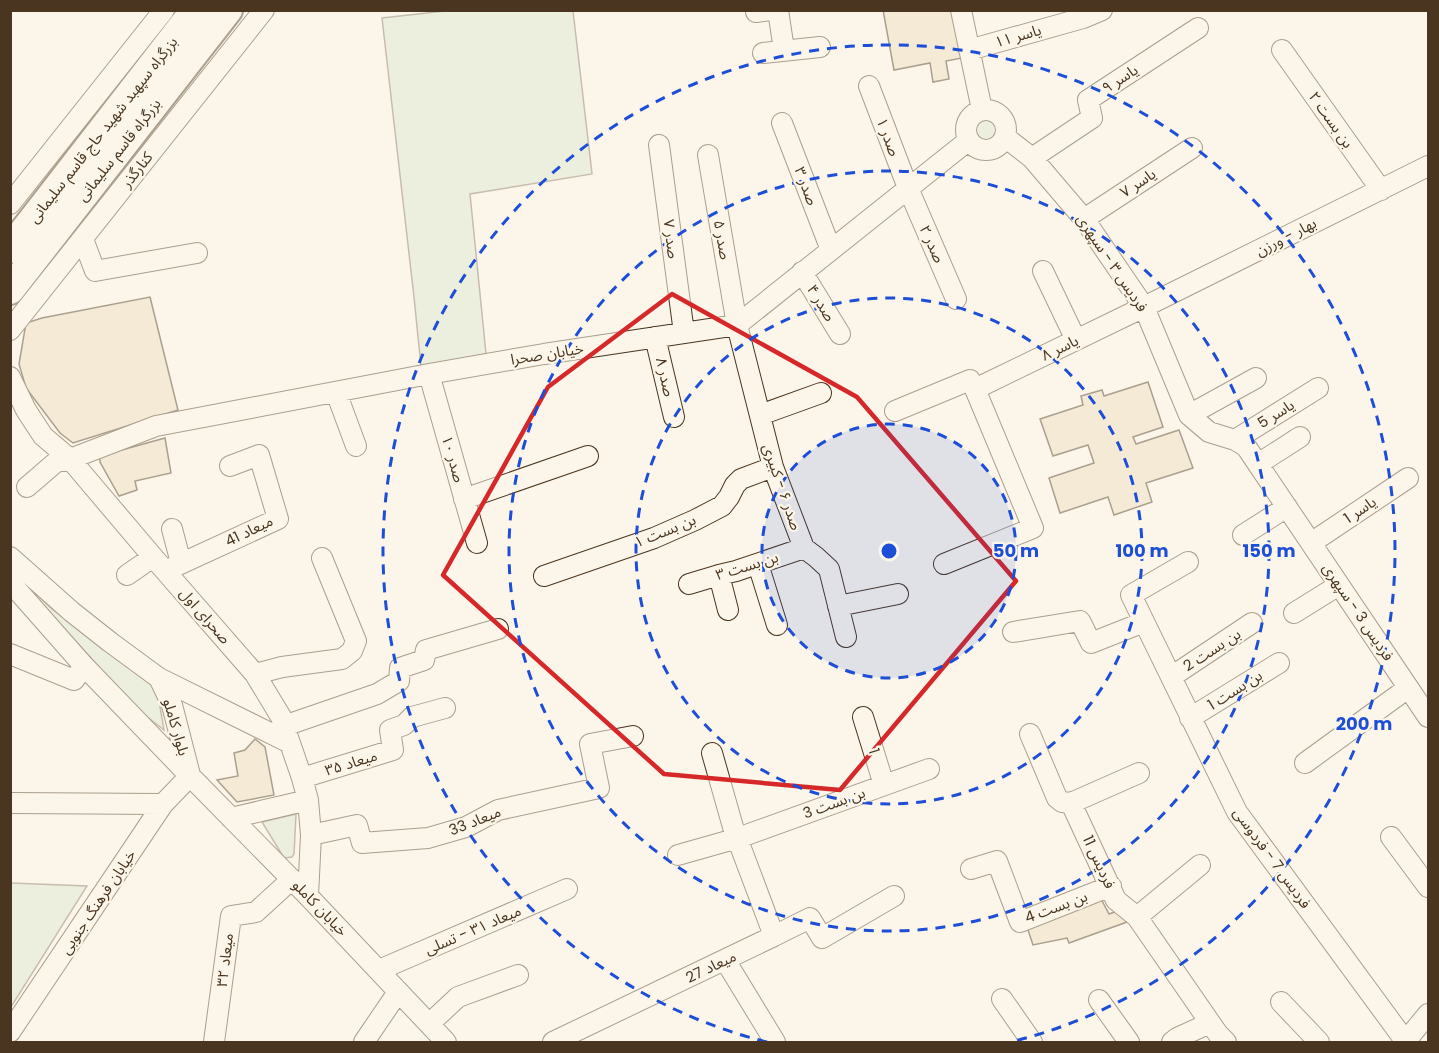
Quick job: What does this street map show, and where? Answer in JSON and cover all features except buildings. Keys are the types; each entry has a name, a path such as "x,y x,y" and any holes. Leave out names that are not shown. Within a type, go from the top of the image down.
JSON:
{"highway":[{"name":"بزرگراه سپهبد شهید حاج قاسم سلیمانی","path":"10,249 195,10"},
{"name":"بزرگراه قاسم سلیمانی","path":"10,290 228,10"}],"street":[{"path":"10,204 164,10"},
{"name":"کنارگذر","path":"10,330 264,10"},
{"path":"778,10 784,50"},
{"path":"961,10 982,110"},
{"name":"یاسر ۱۱","path":"969,50 1082,14 1102,10"},
{"name":"یاسر ۹","path":"1032,158 1092,118 1088,100 1198,28"},
{"path":"763,53 820,47"},
{"name":"بن بست ۲","path":"1282,50 1380,190"},
{"name":"صدر ۱","path":"869,86 908,188"},
{"path":"982,110 993,110 1002,117 1006,126 1005,137 998,146 988,150 977,147 969,140 967,124 972,115 982,110"},
{"name":"صدر ۳","path":"782,123 831,250"},
{"name":"فردیس ۳ - سپهری","path":"1005,137 1032,158 1084,219 1144,307 1189,416"},
{"path":"737,325 969,140"},
{"name":"صدر ۷","path":"659,145 684,333"},
{"name":"یاسر ۷","path":"1084,219 1192,148"},
{"name":"صدر ۵","path":"708,155 737,325"},
{"name":"بهار - ورزن","path":"1144,307 1428,166"},
{"name":"صدر ۲","path":"908,188 956,299"},
{"path":"83,239 95,271 197,253"},
{"path":"1043,271 1076,340"},
{"name":"صدر ۴","path":"802,273 840,334"},
{"name":"یاسر ۸","path":"975,389 1144,307"},
{"name":"خیابان صحرا","path":"27,488 56,462 70,459 156,426 544,354 737,325"},
{"name":"صدر ۶ - کبیری","path":"737,325 773,467 804,548 829,569 846,637"},
{"name":"صدر ۸","path":"655,337 674,417"},
{"name":"صدر ۱۰","path":"429,374 477,543"},
{"name":"صحرای اول","path":"10,377 26,410 43,436 70,459 166,564 255,674 280,717 308,800 311,842 308,896"},
{"path":"1241,444 1209,432 1189,416 1256,378"},
{"path":"895,411 970,380 1033,528 944,564"},
{"name":"یاسر 5","path":"1241,444 1318,388"},
{"path":"336,392 356,446"},
{"path":"760,415 821,393"},
{"path":"1258,464 1300,437"},
{"name":"فردیس 3 - سپهری","path":"1241,444 1258,464 1428,717"},
{"name":"میعاد 41","path":"166,564 278,519 259,455 230,466"},
{"path":"464,500 588,456"},
{"name":"بن بست ۱","path":"544,576 654,538 695,520 722,506 741,478 773,467"},
{"name":"یاسر 1","path":"1311,543 1408,478"},
{"path":"1243,535 1287,507"},
{"path":"127,575 166,564 172,529"},
{"name":"بن بست ۳","path":"689,584 804,548"},
{"name":"بلوار کاملو","path":"10,557 72,612 159,678 172,705 190,776"},
{"path":"255,674 282,667 342,659 352,651 356,641 322,558"},
{"name":"فردیس 7 - فردوسی","path":"1188,562 1131,595 1237,812 1406,1042"},
{"path":"758,564 777,625"},
{"path":"719,575 728,610"},
{"name":"بلوار کاملو","path":"10,582 84,666 190,776"},
{"path":"1294,613 1339,585"},
{"path":"838,606 898,594"},
{"path":"1013,632 1080,621 1091,643 1144,622"},
{"name":"بن بست 2","path":"1171,677 1252,623"},
{"path":"159,678 287,734 377,694 399,681 400,668 424,660 426,650 498,629"},
{"path":"10,654 74,680 84,666"},
{"name":"بن بست 1","path":"1191,718 1279,663"},
{"path":"1305,763 1408,688"},
{"name":"میعاد ۳۵","path":"302,778 393,750 390,730 404,724 412,717 445,708"},
{"name":"1","path":"863,717 884,785"},
{"name":"فردیس 11","path":"1030,734 1057,798 1062,802 1071,803 1116,900 1137,917 1210,1023 1226,1042"},
{"name":"میعاد 33","path":"311,842 357,825 362,843 428,838 466,827 498,810 599,788 590,744 633,736"},
{"path":"712,753 738,838 774,936 810,918 822,938 894,896"},
{"name":"بن بست 3","path":"678,855 738,838 929,769"},
{"path":"1071,803 1138,773"},
{"name":"خیابان فرهنگ جنوبی","path":"10,1032 164,804 190,776"},
{"name":"خیابان کاملو","path":"190,776 292,879 446,1042"},
{"path":"231,818 308,800"},
{"path":"10,802 164,804"},
{"path":"1391,837 1428,887"},
{"path":"276,863 290,865 301,862 305,859 311,842"},
{"name":"بن بست 4","path":"971,869 996,861 1020,922 1111,886"},
{"path":"1137,917 1200,865"},
{"name":"میعاد ۳۲","path":"214,1042 231,916 256,912 292,879"},
{"name":"میعاد ۳۱ - تسلی","path":"379,970 567,889"},
{"name":"میعاد 27","path":"553,1042 774,936"},
{"path":"725,960 775,1042"},
{"path":"429,1024 458,997 518,975"},
{"path":"364,1042 398,992"},
{"path":"1002,999 1032,1042"},
{"path":"1099,1000 1129,1042"},
{"path":"1281,1002 1318,1042"},
{"path":"1406,1042 1428,1014"},
{"path":"1172,1042 1210,1023"}],"highlighted area":[{"path":"672,294 857,397 1016,581 840,790 664,774 443,575 548,387"}],"green space":[{"path":"454,10 573,11 592,174 470,194 486,354 421,366 382,18"},
{"path":"987,115 997,119 1001,129 997,139 987,143 977,139 973,129 977,119"},
{"path":"16,575 52,609 157,689 164,730 136,708"},
{"path":"296,814 294,854 292,857 284,858 262,822"},
{"path":"10,883 87,886 11,1007"}]}
